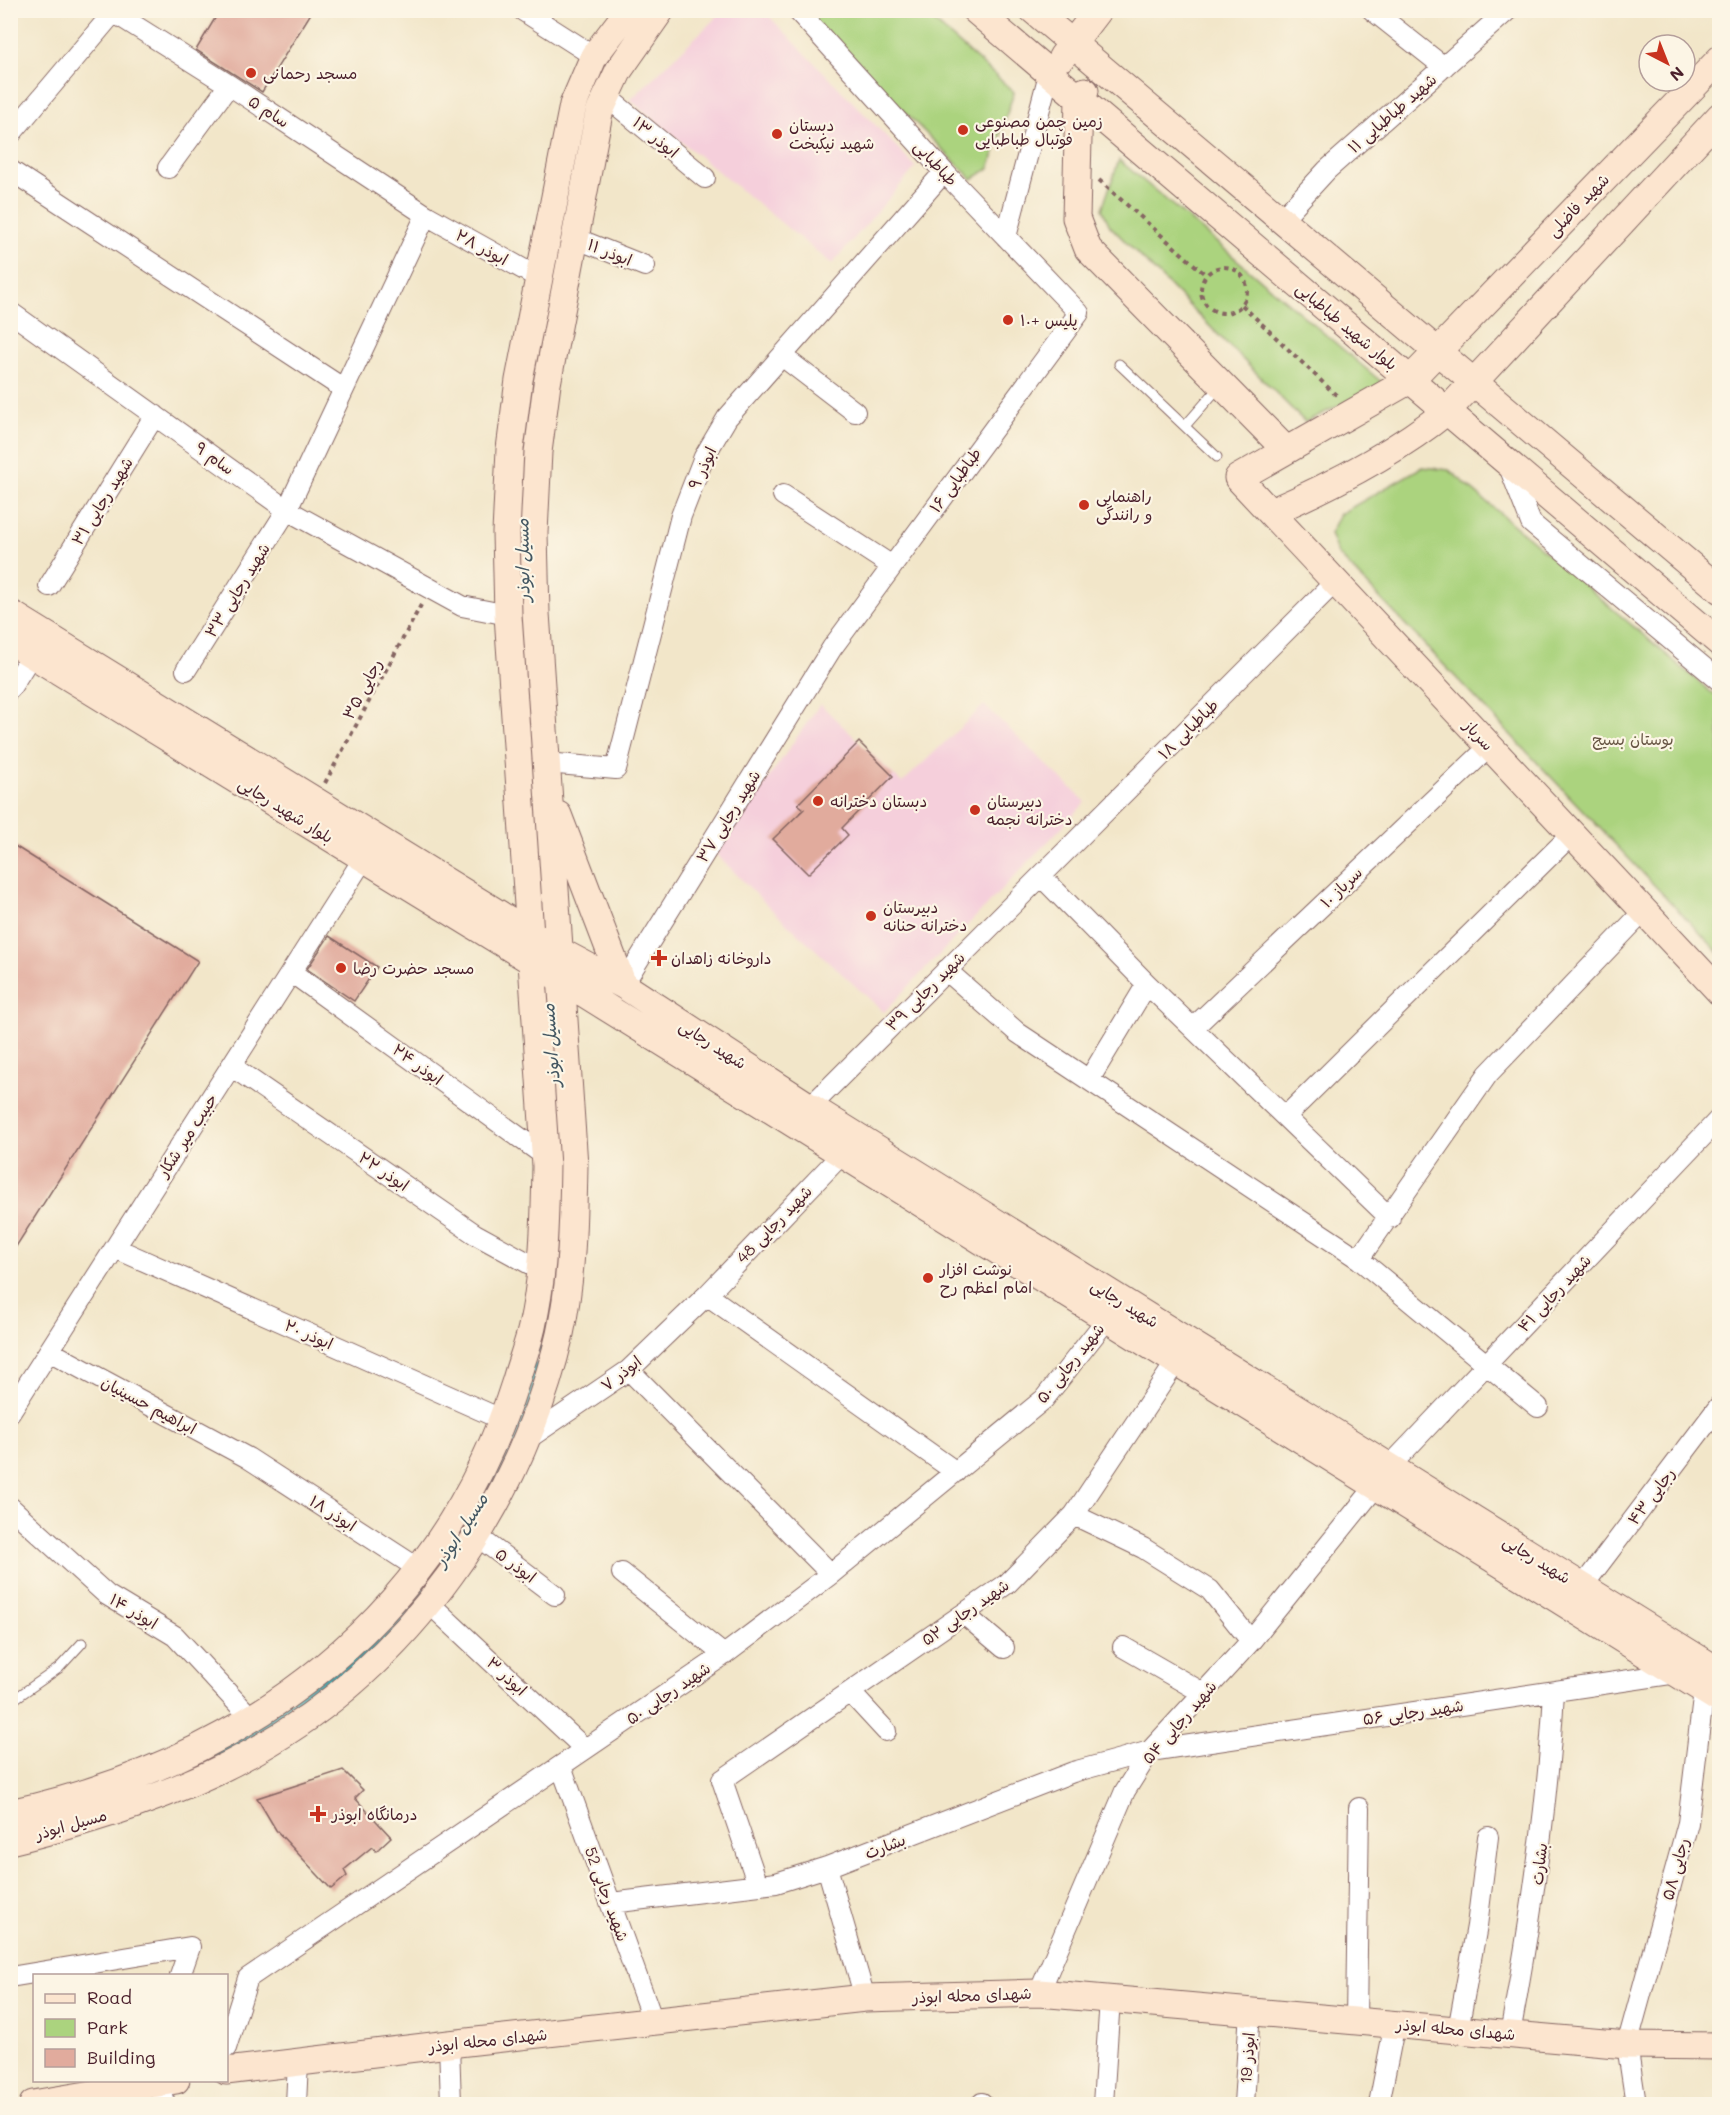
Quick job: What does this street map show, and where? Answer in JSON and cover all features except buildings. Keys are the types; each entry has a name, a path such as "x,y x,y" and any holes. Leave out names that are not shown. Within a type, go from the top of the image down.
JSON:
{"street":[{"path":"522,10 594,56"},
{"name":"مسیل ابوذر","path":"10,1813 56,1803 163,1764 252,1719 303,1685 353,1643 403,1591 458,1515 503,1420 532,1327 544,1244 545,1156 508,615 506,533 510,449 519,380 573,105 594,56 629,10"},
{"name":"مسیل ابوذر","path":"10,1841 85,1822 174,1789 255,1751 320,1707 373,1664 429,1603 477,1536 526,1440 560,1334 573,1247 574,1166 536,613 534,533 538,452 547,384 600,113 619,70 661,10"},
{"name":"طباطبایی","path":"797,10 944,172 1079,313"},
{"name":"بلوار شهید طباطبایی","path":"975,10 1719,643"},
{"path":"1033,10 1719,590"},
{"path":"1006,237 1049,74 1098,10"},
{"name":"شهید طباطبایی ۱۱","path":"1281,220 1327,170 1508,10"},
{"path":"1372,11 1444,67"},
{"path":"14,123 111,12"},
{"name":"سام ۵","path":"111,12 229,85 426,215"},
{"name":"شهید فاضلی","path":"1238,478 1410,380 1719,59"},
{"path":"1102,68 1078,99 1076,218 1088,249 1286,450"},
{"path":"168,168 229,85"},
{"name":"ابوذر ۱۳","path":"607,97 705,177"},
{"path":"1271,512 1320,490 1420,432 1447,411 1719,116"},
{"path":"10,170 344,389"},
{"name":"ابوذر ۹","path":"547,775 616,769 681,516 704,457 728,418 944,172"},
{"name":"ابوذر ۲۸","path":"426,215 539,278"},
{"name":"شهید رجایی ۳۳","path":"186,670 287,510 426,215"},
{"name":"ابوذر ۱۱","path":"575,238 645,266"},
{"name":"سام ۹","path":"10,312 287,510 462,606 508,615"},
{"name":"طباطبایی ۱۶","path":"832,648 1079,313"},
{"path":"782,356 855,412"},
{"name":"شهید رجایی ۳۱","path":"49,586 155,415"},
{"path":"1507,462 1531,523 1719,681"},
{"name":"سرباز","path":"1238,478 1719,992"},
{"path":"783,495 892,566"},
{"name":"طباطبایی ۱۸","path":"1041,876 1335,582"},
{"name":"بلوار شهید رجایی","path":"10,613 530,933"},
{"path":"10,689 21,648"},
{"name":"بلوار شهید رجایی","path":"21,648 561,979"},
{"name":"شهید رجایی ۳۷","path":"623,985 832,648"},
{"name":"سرباز ۱۰","path":"1192,1028 1490,746"},
{"path":"547,775 623,985"},
{"path":"1285,1117 1572,834"},
{"name":"حبیب میر شکار","path":"10,1412 364,858"},
{"path":"1041,876 1147,984 1390,1218"},
{"name":"شهید رجایی ۳۹","path":"810,1107 1041,876"},
{"path":"1359,1259 1390,1218 1488,1074 1644,911"},
{"name":"شهید رجایی","path":"530,933 623,985 1383,1477 1677,1673 1715,1679"},
{"path":"946,970 1018,1034 1359,1259 1538,1407"},
{"name":"ابوذر ۲۴","path":"291,972 545,1156"},
{"name":"شهید رجایی","path":"561,979 1176,1362 1582,1587 1715,1679"},
{"path":"1089,1080 1147,984"},
{"name":"ابوذر ۲۲","path":"231,1066 475,1234 541,1270"},
{"name":"شهید رجایی ۴۱","path":"1383,1477 1719,1118"},
{"name":"شهید رجایی 48","path":"707,1295 842,1154"},
{"name":"ابوذر ۲۰","path":"115,1248 503,1420"},
{"path":"707,1295 956,1472"},
{"name":"ابوذر ۷","path":"526,1440 628,1370 707,1295"},
{"name":"شهید رجایی ۵۰","path":"228,2042 248,1978 724,1655 831,1574 1044,1399 1107,1318"},
{"name":"ابراهیم حسینیان","path":"50,1351 248,1458"},
{"name":"شهید رجایی ۵۲","path":"758,1885 722,1780 1008,1583 1074,1515 1176,1362"},
{"path":"628,1370 831,1574"},
{"name":"رجایی ۴۳","path":"1582,1587 1719,1405"},
{"name":"ابوذر ۱۸","path":"248,1458 419,1569"},
{"name":"شهید رجایی ۵۴","path":"1039,1993 1125,1791 1150,1751 1251,1641 1383,1477"},
{"name":"ابوذر ۱۴","path":"10,1507 107,1595 175,1636 252,1719"},
{"path":"1074,1515 1143,1548 1210,1590 1251,1641"},
{"name":"ابوذر ۵","path":"477,1536 555,1595"},
{"path":"622,1573 724,1655"},
{"name":"ابوذر ۳","path":"429,1603 585,1749"},
{"path":"964,1614 1004,1648"},
{"path":"1123,1647 1203,1693"},
{"name":"شهید رجایی ۵۶","path":"1150,1751 1677,1673"},
{"name":"رجایی ۵۸","path":"1627,2044 1688,1823 1715,1679"},
{"name":"بشارت","path":"1510,2034 1533,1912 1550,1772 1554,1691"},
{"path":"850,1692 886,1731"},
{"name":"بشارت","path":"610,1904 776,1883 827,1868 1073,1772 1150,1751"},
{"name":"شهید رجایی 52","path":"561,1766 653,2021"},
{"path":"1356,2021 1359,1808"},
{"path":"1458,2030 1478,1926 1488,1838"},
{"path":"827,1868 865,1998"},
{"path":"10,1977 190,1947 181,1974"},
{"name":"شهدای محله ابوذر","path":"228,2072 448,2044 865,1998 1039,1993 1627,2044 1719,2046"},
{"path":"1103,2104 1110,1999"},
{"name":"ابوذر 19","path":"1244,2104 1250,2011"},
{"path":"1379,2104 1395,2023"},
{"path":"448,2044 451,2104"},
{"path":"1627,2044 1636,2104"},
{"path":"296,2104 298,2062"},
{"path":"37,2104 165,2087"}],"lane":[{"path":"1119,364 1217,457"},
{"path":"1185,426 1221,384"},
{"path":"10,1702 59,1668 81,1643"}],"path":[{"path":"1077,160 1206,275"},
{"path":"1222,267 1237,271 1242,276 1247,289 1242,305 1231,313 1223,314 1209,308 1201,294 1206,275 1222,267"},
{"path":"1242,305 1354,412"},
{"name":"رجایی ۳۵","path":"315,801 430,588"}],"shaded area":[{"name":"دبستان شهید نیکبخت","path":"723,11 764,11 916,167 832,264 630,100"},
{"path":"820,704 902,783 984,705 1086,802 884,1012 771,909 716,854"}],"green space":[{"name":"زمین چمن مصنوعی فوتبال طباطبایی","path":"803,11 922,11 1014,92 989,169 972,179"},
{"path":"1119,160 1384,384 1305,422 1110,226 1102,209"},
{"name":"بوستان بسیج","path":"1422,467 1449,470 1719,699 1719,953 1338,554 1330,534 1340,514"}],"waterway":[{"name":"مسیل ابوذر","path":"595,99 607,61 643,16"},
{"name":"مسیل ابوذر","path":"536,378 547,305"},
{"name":"مسیل ابوذر","path":"523,536 521,491 527,450"},
{"name":"مسیل ابوذر","path":"525,630 526,683 537,820"},
{"name":"مسیل ابوذر","path":"540,1342 551,1295 560,1200 557,1104 547,959"},
{"name":"مسیل ابوذر","path":"490,1484 502,1461 532,1372"},
{"name":"مسیل ابوذر","path":"90,1807 182,1768 226,1746 309,1695 347,1665 384,1631 421,1589 477,1511"}],"place":[{"name":"مسجد رحمانی","path":"251,73"},
{"name":"زمین چمن مصنوعی فوتبال طباطبایی","path":"963,130"},
{"name":"دبستان شهید نیکبخت","path":"777,134"},
{"name":"پلیس +۱۰","path":"1008,320"},
{"name":"راهنمایی و رانندگی","path":"1084,505"},
{"name":"دبستان دخترانه","path":"818,801"},
{"name":"دبیرستان دخترانه نجمه","path":"975,810"},
{"name":"دبیرستان دخترانه حنانه","path":"871,916"},
{"name":"داروخانه زاهدان","path":"659,958"},
{"name":"مسجد حضرت رضا","path":"341,968"},
{"name":"نوشت افزار امام اعظم رح","path":"928,1278"},
{"name":"درمانگاه ابوذر","path":"318,1814"}]}
